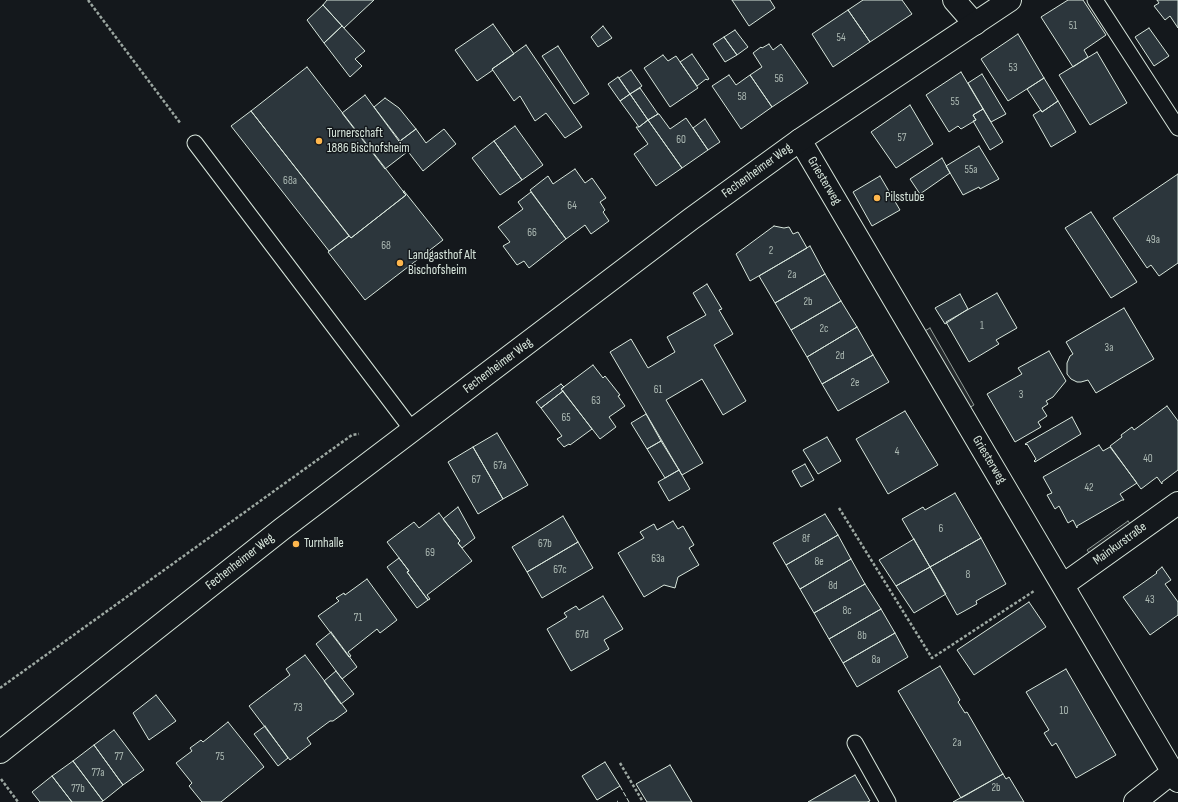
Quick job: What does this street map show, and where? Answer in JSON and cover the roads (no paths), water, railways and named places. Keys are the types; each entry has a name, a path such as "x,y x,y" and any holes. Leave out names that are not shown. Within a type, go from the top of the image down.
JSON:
{"street":[{"path":"954,0 975,24"},
{"name":"Fechenheimer Weg","path":"0,752 282,529 691,220 800,140 1010,0"},
{"name":"Griesterweg","path":"800,140 1176,776"},
{"name":"Mainkurstraße","path":"1060,580 1178,503"},
{"path":"1135,802 1176,776"}],"lane":[{"path":"1095,0 1178,128"},
{"path":"195,143 413,431"},
{"path":"855,743 888,802"}],"place":[{"name":"Turnerschaft 1886 Bischofsheim","path":"319,141"},
{"name":"Pilsstube","path":"877,198"},
{"name":"Landgasthof Alt Bischofsheim","path":"400,263"},
{"name":"Turnhalle","path":"296,544"}]}
